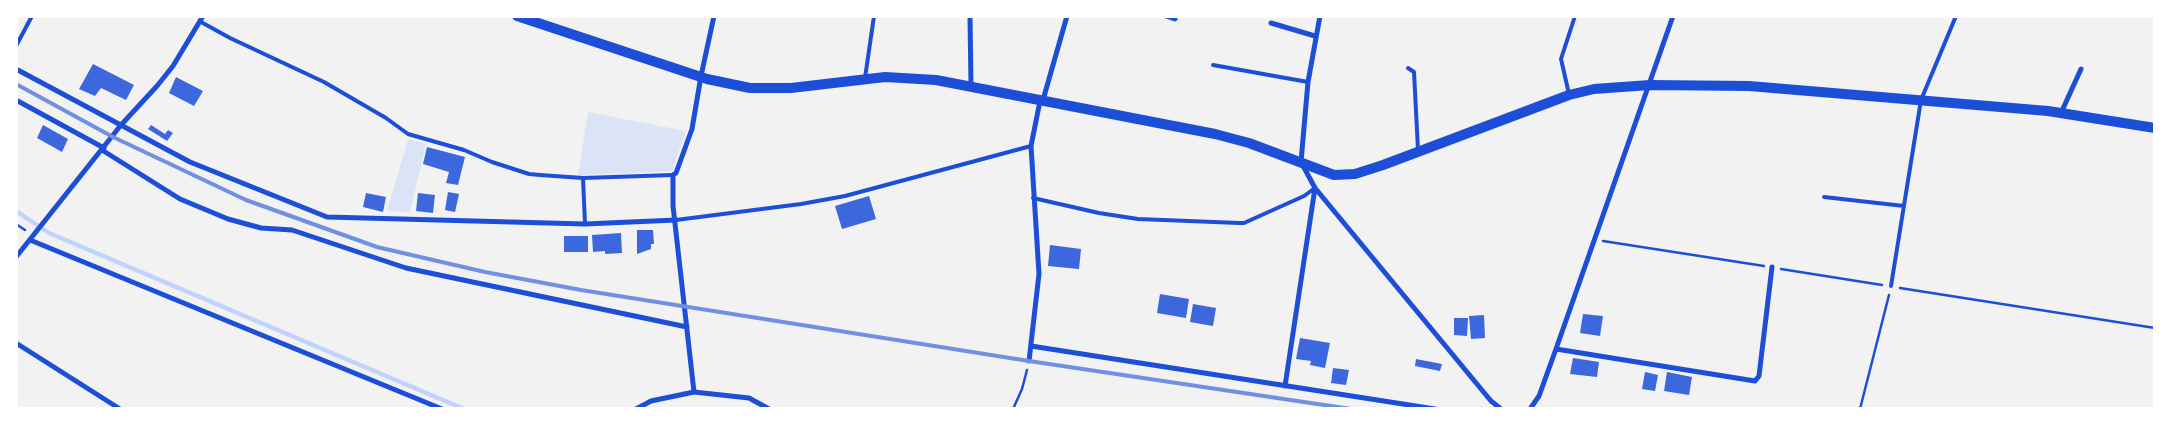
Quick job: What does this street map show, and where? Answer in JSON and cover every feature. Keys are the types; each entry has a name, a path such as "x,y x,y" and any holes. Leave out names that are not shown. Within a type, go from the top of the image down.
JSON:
{"main road":[{"path":"517,16 707,79 750,88 764,89 864,79 906,77 936,80 1216,134 1249,143 1334,175 1355,174 1569,95 1594,89 1650,85 1749,86 1921,100 2062,113 2155,128"}],"street":[{"path":"694,392 673,175 676,173 692,129 714,16"},
{"path":"970,16 971,86"},
{"path":"1029,361 1039,274 1031,146 1041,100 1067,16"},
{"path":"1166,16 1175,19"},
{"path":"1320,16 1308,82 1301,162 1316,188 1491,401 1501,409"},
{"path":"1530,409 1539,396 1556,350 1673,16"},
{"path":"16,257 121,125 173,66 202,19"},
{"path":"1271,23 1315,36"},
{"path":"16,69 190,162 327,217 585,224 676,220"},
{"path":"2062,113 2081,69"},
{"path":"16,100 103,149 180,199 228,220 250,226 303,233 406,268 687,327"},
{"path":"1284,386 1316,188"},
{"path":"30,240 442,409"},
{"path":"1556,350 1755,381 1759,376 1772,267"},
{"path":"16,343 120,409"},
{"path":"1031,346 1436,409"},
{"path":"636,409 651,401 694,392 749,398 769,409"}],"lane":[{"path":"16,46 32,16"},
{"path":"864,79 874,16"},
{"path":"1569,95 1562,59 1575,16"},
{"path":"1891,286 1921,100 1956,16"},
{"path":"202,19 230,38 324,82 386,118 408,134 464,150 492,162 529,174 583,178 673,175"},
{"path":"1213,65 1308,82"},
{"path":"1408,68 1414,72 1418,151"},
{"path":"676,220 801,204 845,196 1031,146"},
{"path":"583,178 585,224"},
{"path":"1033,198 1099,213 1138,219 1239,224 1304,196 1316,188"},
{"path":"1824,197 1904,206"}],"path":[{"path":"1595,239 2155,328"},
{"path":"1860,409 1891,286"},
{"path":"1013,409 1022,389 1029,361"}],"shaded area":[{"path":"588,112 686,131 672,171 578,175"},
{"path":"408,139 426,144 410,212 387,211"}],"building":[{"path":"93,64 134,85 126,100 101,88 95,96 79,89"},
{"path":"176,77 203,91 194,106 169,93"},
{"path":"43,125 68,139 62,152 37,138"},
{"path":"151,125 165,134 168,130 173,133 167,141 148,129"},
{"path":"427,147 465,157 458,185 446,183 449,172 423,164"},
{"path":"448,192 459,194 455,212 445,210"},
{"path":"366,193 386,197 383,212 363,207"},
{"path":"418,193 435,195 433,213 416,211"},
{"path":"869,196 876,219 842,229 835,206"},
{"path":"637,230 653,230 654,244 651,244 651,249 637,254"},
{"path":"621,233 622,253 605,254 605,251 593,252 592,235"},
{"path":"564,236 588,236 588,252 564,252"},
{"path":"1050,245 1081,249 1079,269 1048,266"},
{"path":"1160,294 1189,299 1186,318 1157,313"},
{"path":"1193,304 1216,308 1213,326 1190,322"},
{"path":"1583,314 1603,316 1600,336 1580,333"},
{"path":"1484,315 1485,338 1471,339 1469,316"},
{"path":"1454,318 1468,318 1467,336 1454,335"},
{"path":"1300,338 1330,343 1325,368 1310,365 1311,361 1296,359"},
{"path":"1573,358 1599,362 1597,377 1570,374"},
{"path":"1416,359 1442,364 1440,371 1415,366"},
{"path":"1333,368 1349,370 1346,385 1331,383"},
{"path":"1645,372 1658,375 1655,391 1642,389"},
{"path":"1667,372 1692,377 1689,395 1664,391"}],"waterway":[{"path":"16,211 49,233 464,409"}],"railway":[{"path":"16,84 113,137 246,200 377,247 485,272 581,290 1029,361 1351,409"}]}
